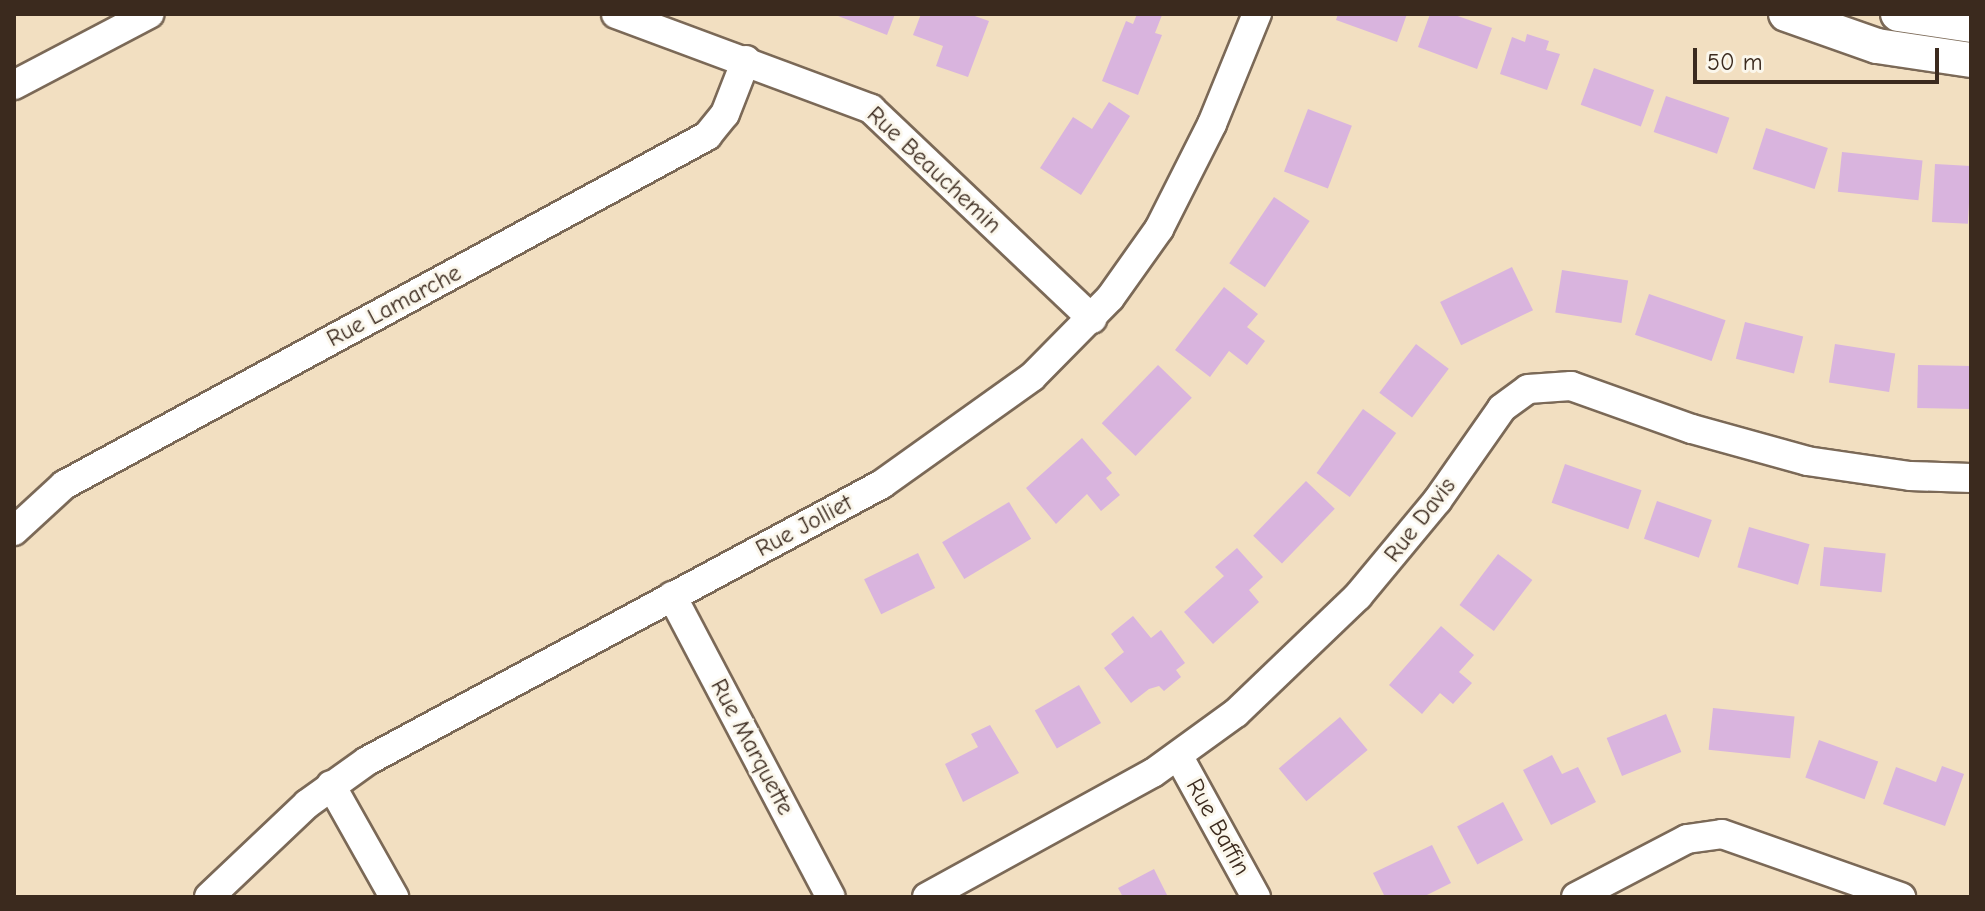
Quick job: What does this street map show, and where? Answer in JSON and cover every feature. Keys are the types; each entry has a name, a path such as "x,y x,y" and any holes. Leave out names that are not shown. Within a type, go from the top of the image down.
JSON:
{"street":[{"path":"14,85 149,14"},
{"name":"Rue Beauchemin","path":"616,14 849,98 881,116 1092,319"},
{"name":"Rue Jolliet","path":"209,897 331,785 410,737 923,458 1032,377 1092,319 1127,277 1170,210 1257,14"},
{"path":"1786,14 1877,46 1971,60"},
{"path":"1898,14 1971,25"},
{"name":"Rue Lamarche","path":"20,513 64,485 707,136 725,114 746,60"},
{"name":"Rue Davis","path":"927,897 1179,757 1329,627 1420,522 1502,408 1528,389 1571,386 1722,439 1829,465 1971,478"},
{"name":"Rue Marquette","path":"672,596 831,897"},
{"name":"Rue Baffin","path":"1179,757 1256,897"},
{"path":"331,785 394,897"},
{"path":"1576,897 1687,839 1722,834 1901,897"}],"building":[{"path":"833,14 895,14 887,35"},
{"path":"921,14 969,14 989,21 968,77 936,66 943,46 913,35"},
{"path":"1137,14 1162,15 1155,33 1162,35 1138,95 1102,81 1126,21 1133,24"},
{"path":"1338,14 1407,14 1397,42 1336,20"},
{"path":"1430,14 1452,14 1492,28 1477,69 1418,47"},
{"path":"1527,34 1549,41 1546,50 1560,54 1547,90 1500,74 1512,37 1525,42"},
{"path":"1594,68 1654,90 1641,127 1581,105"},
{"path":"1666,96 1729,118 1717,154 1654,132"},
{"path":"1109,102 1130,116 1081,195 1040,168 1073,117 1092,129"},
{"path":"1308,109 1352,126 1328,188 1284,172"},
{"path":"1766,128 1828,148 1815,189 1753,169"},
{"path":"1842,152 1923,160 1918,200 1838,192"},
{"path":"1935,164 1971,166 1968,224 1932,222"},
{"path":"1274,197 1310,221 1265,287 1229,263"},
{"path":"1512,267 1533,310 1461,345 1440,302"},
{"path":"1562,270 1628,280 1621,323 1555,312"},
{"path":"1224,287 1258,314 1247,327 1265,341 1247,365 1229,351 1210,377 1175,350"},
{"path":"1649,294 1726,320 1712,361 1635,335"},
{"path":"1745,322 1803,337 1794,373 1736,359"},
{"path":"1416,344 1449,369 1412,417 1379,393"},
{"path":"1835,344 1895,354 1889,392 1829,383"},
{"path":"1158,365 1192,398 1136,456 1102,423"},
{"path":"1918,365 1971,366 1970,409 1917,408"},
{"path":"1363,409 1396,433 1350,497 1317,473"},
{"path":"1082,438 1112,473 1106,478 1120,495 1101,511 1087,494 1056,524 1026,488"},
{"path":"1565,464 1642,490 1628,529 1552,503"},
{"path":"1306,481 1335,509 1282,563 1253,536"},
{"path":"1657,501 1712,520 1699,558 1644,539"},
{"path":"1009,502 1031,539 964,579 942,542"},
{"path":"1749,527 1810,544 1798,585 1737,567"},
{"path":"1824,547 1886,553 1882,592 1820,586"},
{"path":"1237,548 1263,577 1249,590 1259,602 1213,644 1184,612 1224,576 1215,567"},
{"path":"918,553 935,588 881,614 864,579"},
{"path":"1498,554 1532,580 1494,631 1459,605"},
{"path":"1133,616 1151,638 1161,630 1185,663 1176,670 1181,677 1164,691 1159,686 1149,689 1131,703 1104,668 1124,652 1111,634"},
{"path":"1441,626 1474,655 1459,672 1472,683 1453,704 1440,693 1422,714 1389,685"},
{"path":"1079,685 1101,723 1057,749 1035,710"},
{"path":"1713,708 1795,717 1790,758 1709,750"},
{"path":"1666,714 1681,752 1622,776 1607,738"},
{"path":"1340,717 1368,750 1306,801 1279,768"},
{"path":"990,725 1019,773 963,802 945,764 978,747 971,734"},
{"path":"1819,740 1878,762 1865,799 1805,778"},
{"path":"1552,755 1562,774 1578,767 1596,802 1551,825 1523,770"},
{"path":"1942,766 1964,774 1945,826 1883,804 1896,767 1936,782"},
{"path":"1503,802 1523,840 1477,864 1457,826"},
{"path":"1432,845 1451,883 1423,897 1385,897 1373,873"},
{"path":"1154,869 1168,897 1123,897 1118,888"}]}
